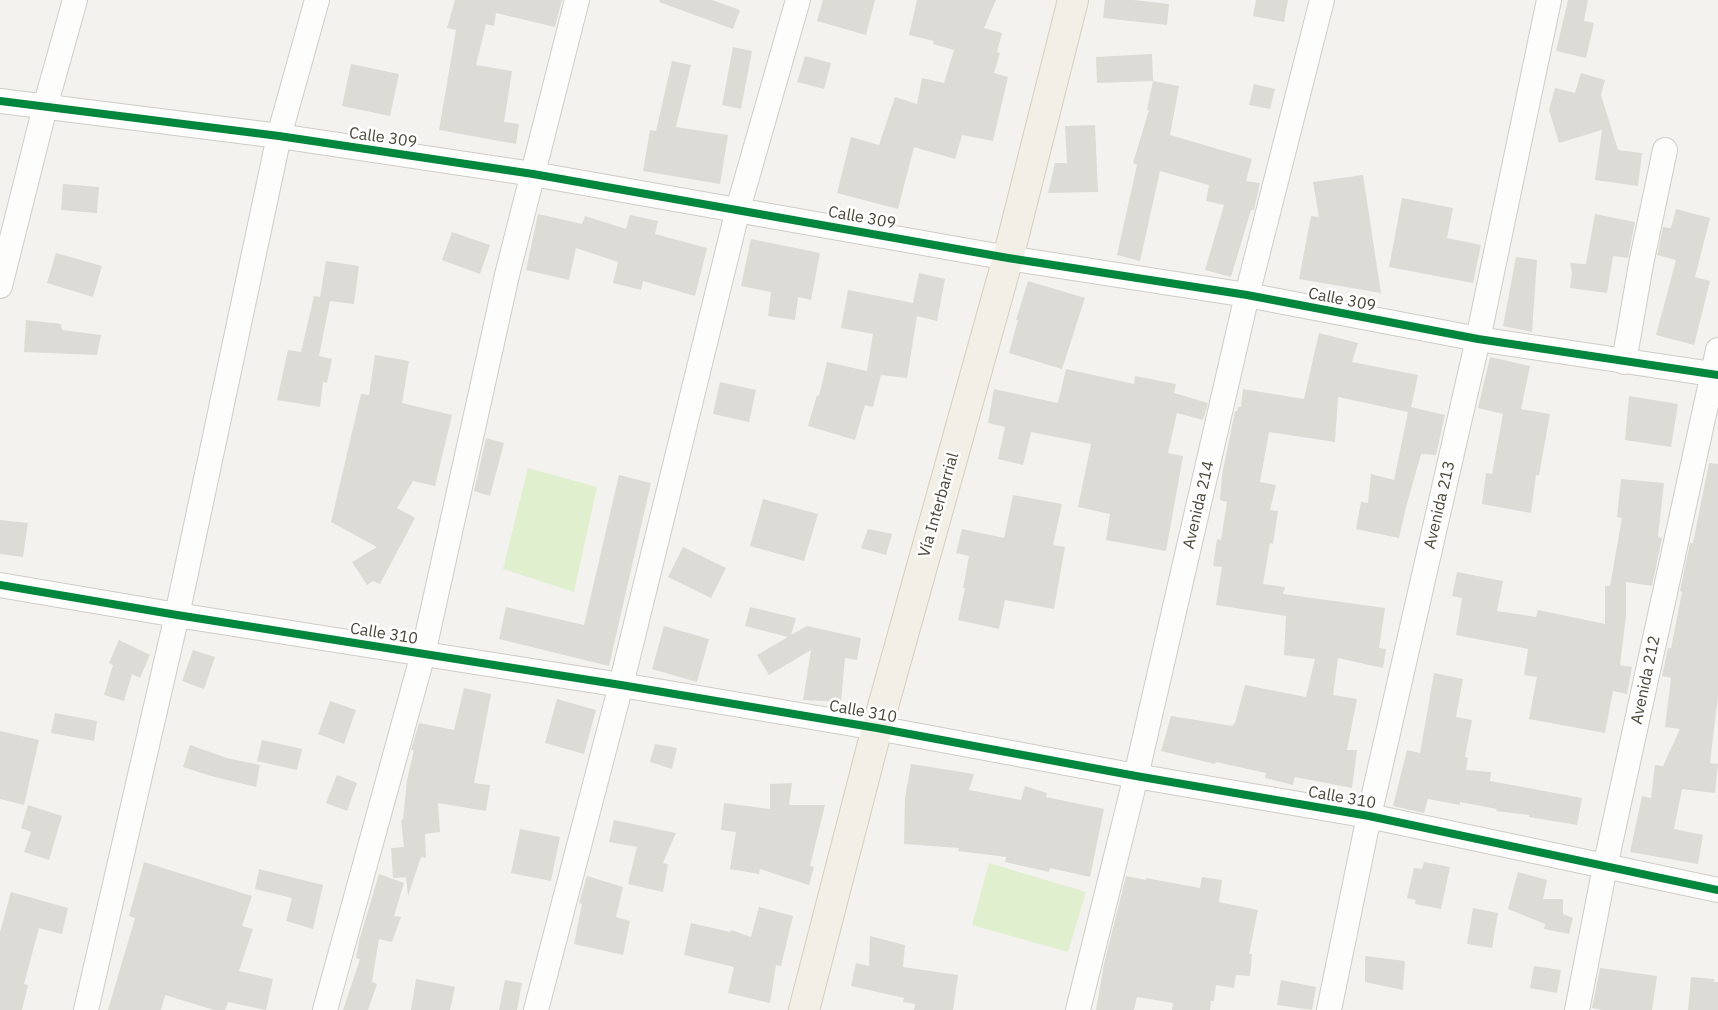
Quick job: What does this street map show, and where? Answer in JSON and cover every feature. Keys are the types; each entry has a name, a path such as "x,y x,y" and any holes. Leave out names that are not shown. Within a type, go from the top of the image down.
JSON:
{"main road":[{"name":"Vía Interbarrial","path":"804,1010 877,728 1008,258 1073,0"}],"street":[{"path":"0,286 45,107 75,0"},
{"path":"86,1010 177,615 279,136 317,0"},
{"path":"325,1010 423,654 507,275 578,0"},
{"path":"536,1010 621,685 738,209 798,0"},
{"name":"Avenida 214","path":"1078,1010 1136,776 1247,295 1322,0"},
{"name":"Avenida 213","path":"1329,1010 1369,816 1478,339 1548,0"},
{"name":"Calle 309","path":"0,101 279,136 533,174 1008,258 1247,295 1478,339 1716,375"},
{"path":"1624,362 1641,264 1665,150"},
{"name":"Avenida 212","path":"1576,1010 1605,867 1716,375 1718,350"},
{"name":"Calle 310","path":"0,585 877,728 1369,816 1718,890"}],"green space":[{"path":"528,468 597,487 574,592 503,569"},
{"path":"989,863 1086,892 1068,952 972,925"}],"building":[{"path":"455,0 562,0 555,27 496,13 494,26 486,24 476,65 512,71 504,122 519,124 516,144 439,130 456,30 447,28"},
{"path":"660,0 712,0 740,10 733,29 659,2"},
{"path":"823,0 875,0 866,35 817,21"},
{"path":"917,0 996,0 984,28 1002,33 997,52 1000,53 994,73 1008,77 993,141 962,135 955,159 914,147 898,209 837,193 851,137 879,145 895,97 917,104 922,78 944,83 954,50 933,44 934,41 909,35"},
{"path":"1105,0 1169,4 1167,25 1103,18"},
{"path":"1256,0 1288,0 1284,22 1253,16"},
{"path":"1568,0 1588,0 1584,21 1594,23 1586,58 1556,51"},
{"path":"733,47 752,51 741,109 722,105"},
{"path":"1152,54 1153,81 1097,83 1096,57"},
{"path":"805,56 831,63 824,89 797,82"},
{"path":"672,61 691,65 676,127 728,135 720,184 643,171 650,130 656,131"},
{"path":"351,64 399,74 390,116 342,106"},
{"path":"1581,73 1605,80 1601,95 1618,150 1642,153 1638,186 1595,180 1602,130 1559,143 1549,110 1555,88 1575,93"},
{"path":"1153,81 1179,86 1170,135 1252,159 1246,181 1260,183 1254,210 1251,210 1231,277 1205,270 1224,205 1206,201 1209,185 1160,171 1140,261 1117,255 1137,165 1133,163 1149,110 1147,110"},
{"path":"1254,84 1275,89 1270,109 1249,105"},
{"path":"1095,125 1098,192 1048,193 1055,163 1067,163 1065,126"},
{"path":"1363,175 1381,293 1299,279 1311,216 1319,217 1313,182"},
{"path":"63,184 99,187 97,213 61,210"},
{"path":"1402,198 1453,208 1447,238 1481,245 1473,283 1389,267"},
{"path":"1676,209 1710,218 1695,277 1710,281 1694,345 1656,335 1676,260 1657,255 1663,227 1671,228"},
{"path":"538,214 582,224 585,216 626,229 630,215 658,221 655,234 707,248 695,296 643,281 641,290 613,283 618,262 576,248 569,280 526,270"},
{"path":"1595,214 1635,222 1628,258 1613,256 1607,293 1570,288 1572,273 1570,263 1586,264"},
{"path":"452,232 490,245 480,274 442,260"},
{"path":"751,239 820,253 811,300 798,297 795,320 768,316 771,292 741,286"},
{"path":"56,253 102,266 93,297 47,283"},
{"path":"1516,257 1537,260 1532,332 1503,326"},
{"path":"326,261 359,266 354,304 330,301 319,356 332,359 327,383 323,382 320,407 277,400 288,350 301,352 314,296 320,297"},
{"path":"919,273 945,279 937,321 917,316 907,378 881,375 873,407 865,405 855,440 808,426 817,395 819,396 827,362 867,371 873,334 841,328 848,290 913,303"},
{"path":"1028,281 1085,298 1062,369 1009,353"},
{"path":"26,320 61,324 62,330 101,335 97,355 24,352"},
{"path":"1319,333 1358,343 1352,362 1418,375 1411,407 1445,415 1436,455 1421,454 1399,538 1356,529 1361,502 1368,503 1371,474 1394,480 1408,412 1338,397 1335,442 1269,432 1260,482 1276,485 1270,510 1278,511 1263,584 1285,587 1283,594 1385,608 1379,648 1386,649 1383,668 1338,658 1333,695 1357,699 1347,750 1357,750 1352,788 1295,777 1293,785 1265,778 1266,773 1161,751 1171,716 1233,726 1245,685 1306,697 1315,659 1284,655 1286,616 1216,605 1222,567 1213,566 1217,539 1221,540 1227,502 1220,500 1222,475 1235,411 1241,407 1243,389 1304,399"},
{"path":"375,355 409,361 402,403 452,415 435,486 413,481 397,508 415,518 380,584 373,581 367,585 352,562 377,547 331,522 361,394 369,395"},
{"path":"1490,357 1530,366 1521,409 1550,414 1539,475 1536,475 1531,513 1482,504 1486,473 1492,474 1503,414 1478,408"},
{"path":"1066,369 1134,384 1135,376 1176,384 1174,393 1208,403 1203,420 1177,413 1168,453 1183,456 1166,551 1106,540 1110,514 1078,507 1091,444 1031,432 1023,465 998,459 1005,427 988,423 994,389 1058,403"},
{"path":"720,382 756,390 749,422 713,414"},
{"path":"1629,396 1678,404 1671,447 1625,440"},
{"path":"486,438 504,443 490,496 474,491"},
{"path":"1709,463 1718,464 1718,696 1710,763 1718,764 1715,793 1682,789 1674,829 1703,835 1698,864 1630,852 1642,796 1651,798 1655,765 1663,766 1680,729 1665,727 1671,678 1662,676 1668,648 1671,648 1682,592 1680,591 1690,543 1693,543"},
{"path":"619,475 651,483 609,666 499,639 506,607 584,625"},
{"path":"1621,479 1664,483 1658,537 1662,538 1652,586 1626,582 1626,616 1620,665 1632,667 1627,694 1613,691 1605,733 1529,719 1537,677 1524,675 1528,649 1456,635 1462,598 1452,596 1457,572 1503,581 1497,611 1536,617 1538,610 1605,624 1605,586 1610,586 1622,518 1617,517"},
{"path":"1013,495 1062,504 1053,545 1065,547 1054,609 1005,600 999,629 958,620 969,556 956,553 962,529 1004,538"},
{"path":"763,499 818,514 804,561 750,546"},
{"path":"0,520 28,523 23,557 0,554"},
{"path":"868,529 892,534 886,555 861,548"},
{"path":"683,547 726,568 711,598 668,577"},
{"path":"750,607 796,618 791,635 807,626 861,638 857,660 845,658 841,702 803,700 811,650 769,675 757,655 788,637 745,626"},
{"path":"664,626 709,639 697,682 652,669"},
{"path":"119,640 150,655 140,678 132,674 124,701 104,695 113,665 109,663"},
{"path":"193,650 215,657 204,689 182,681"},
{"path":"1434,673 1463,679 1456,717 1472,720 1465,757 1468,758 1466,770 1491,772 1490,781 1582,798 1577,825 1496,811 1497,809 1460,802 1460,805 1428,799 1424,813 1393,806 1407,750 1420,753"},
{"path":"464,688 491,694 474,783 490,785 486,811 438,803 440,832 425,834 426,858 421,857 408,896 406,877 393,878 391,848 404,847 401,820 414,750 411,750 419,723 454,730"},
{"path":"557,699 596,710 584,754 545,743"},
{"path":"330,701 356,710 344,744 318,734"},
{"path":"55,713 97,721 94,741 51,733"},
{"path":"0,731 39,740 24,805 0,799"},
{"path":"262,740 302,749 297,770 257,761"},
{"path":"655,744 677,748 672,769 650,762"},
{"path":"190,745 227,758 260,765 256,787 183,767"},
{"path":"911,764 974,774 969,790 1021,800 1025,786 1047,793 1046,797 1104,809 1090,877 1050,868 1049,872 1005,862 1006,857 958,851 959,848 904,844 905,798"},
{"path":"337,775 357,783 347,811 326,803"},
{"path":"792,783 789,805 825,805 810,866 814,867 809,885 760,869 759,874 730,869 736,832 721,830 724,803 770,809 770,784"},
{"path":"28,805 62,816 49,860 24,852 31,832 21,828"},
{"path":"614,820 676,833 663,863 668,864 663,892 628,884 637,847 609,842"},
{"path":"520,829 560,837 551,881 511,873"},
{"path":"144,862 252,896 242,926 253,929 239,971 273,979 266,1010 228,1002 225,1010 214,1010 165,995 161,1010 108,1010 135,918 129,916"},
{"path":"1424,862 1450,867 1441,909 1415,904 1416,900 1407,898 1414,868 1422,869"},
{"path":"259,869 323,885 313,929 286,921 292,898 255,889"},
{"path":"1518,872 1547,880 1543,899 1563,899 1563,914 1573,918 1569,934 1544,929 1545,924 1508,909"},
{"path":"379,874 404,883 394,916 401,917 392,942 379,939 372,982 377,984 368,1010 343,1010 360,959 356,958 359,941"},
{"path":"587,876 623,887 616,917 630,921 623,955 574,944 582,904 579,903"},
{"path":"1126,876 1200,888 1202,877 1222,880 1219,902 1258,910 1249,954 1252,954 1250,976 1236,975 1234,988 1216,985 1210,1010 1172,1010 1173,1003 1137,997 1134,1010 1096,1010 1104,964"},
{"path":"11,892 68,908 62,934 39,928 24,984 28,985 22,1010 0,1010 0,932"},
{"path":"759,907 793,916 781,966 776,965 770,1003 728,993 734,967 684,955 691,923 730,932 731,930 751,937"},
{"path":"1473,908 1498,913 1492,948 1467,944"},
{"path":"870,936 905,945 903,967 958,975 953,1010 914,1010 915,1004 903,1002 904,998 851,986 856,963 869,966"},
{"path":"1365,956 1405,961 1403,990 1365,982"},
{"path":"1534,966 1561,970 1557,993 1530,988"},
{"path":"1600,968 1657,976 1652,1010 1592,1008"},
{"path":"1691,977 1714,979 1714,982 1718,982 1718,1010 1688,1010"},
{"path":"416,979 455,987 450,1010 411,1010"},
{"path":"505,980 522,983 517,1010 499,1010"},
{"path":"1281,980 1316,987 1312,1010 1277,1005"}],"cycle path":[{"path":"0,101 279,136 533,174 1008,258 1247,295 1478,339 1718,375"},
{"path":"0,585 877,728 1369,816 1718,890"}]}
